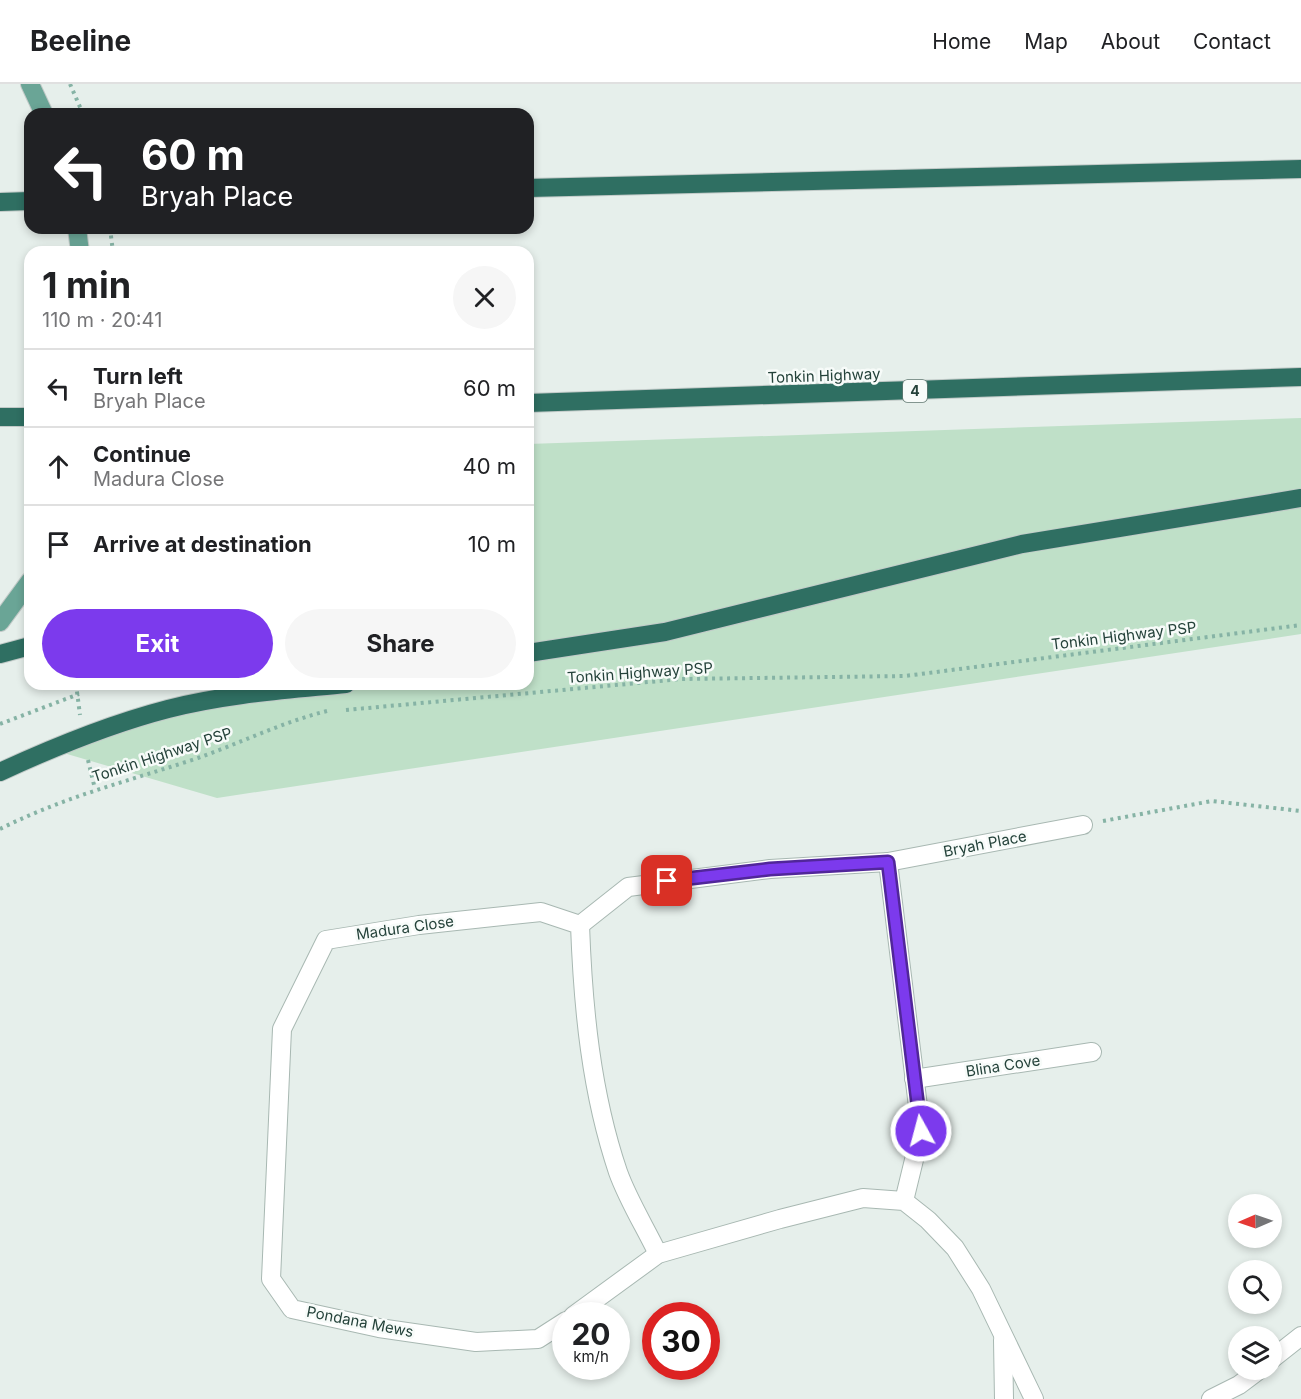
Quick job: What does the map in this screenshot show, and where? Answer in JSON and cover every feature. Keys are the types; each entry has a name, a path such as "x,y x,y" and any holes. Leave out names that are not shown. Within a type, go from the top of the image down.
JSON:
{"highway":[{"path":"534,188 1301,169"},
{"path":"0,202 24,201"},
{"name":"Tonkin Highway","path":"534,403 1301,377"},
{"path":"0,417 24,417"},
{"path":"534,651 597,645 665,632 1022,544 1301,498"},
{"path":"0,654 24,648"},
{"path":"0,772 50,749 105,728 169,709 247,695 292,690"}],"main road":[{"path":"30,84 41,108"},
{"path":"0,622 24,589"}],"street":[{"name":"Bryah Place","path":"580,925 628,887 705,875 888,862 1083,825"},
{"path":"888,862 921,1131 904,1201"},
{"name":"Madura Close","path":"282,1029 326,940 419,925 541,912 580,925"},
{"path":"580,925 583,998 596,1091 619,1173 658,1254"},
{"name":"Pondana Mews","path":"282,1029 271,1279 292,1309 379,1328 476,1342 538,1340 552,1330"},
{"name":"Blina Cove","path":"914,1079 1092,1052"},
{"path":"592,1302 658,1254 863,1198 904,1201 928,1220 955,1248 981,1289 1034,1399"},
{"path":"1003,1335 1004,1399"},
{"path":"1282,1351 1301,1336"},
{"path":"1211,1399 1246,1380"}],"path":[{"path":"70,84 80,108"},
{"name":"Tonkin Highway PSP","path":"0,830 36,811 95,789 196,758 325,712 681,680 905,676 1301,625"},
{"path":"0,724 79,694"},
{"path":"1083,825 1212,801 1301,811"}],"green space":[{"path":"1301,418 1301,634 217,798 50,749 114,725 312,690 534,690 534,444"}],"route":[{"path":"667,881 770,869 888,862 921,1131"}]}
